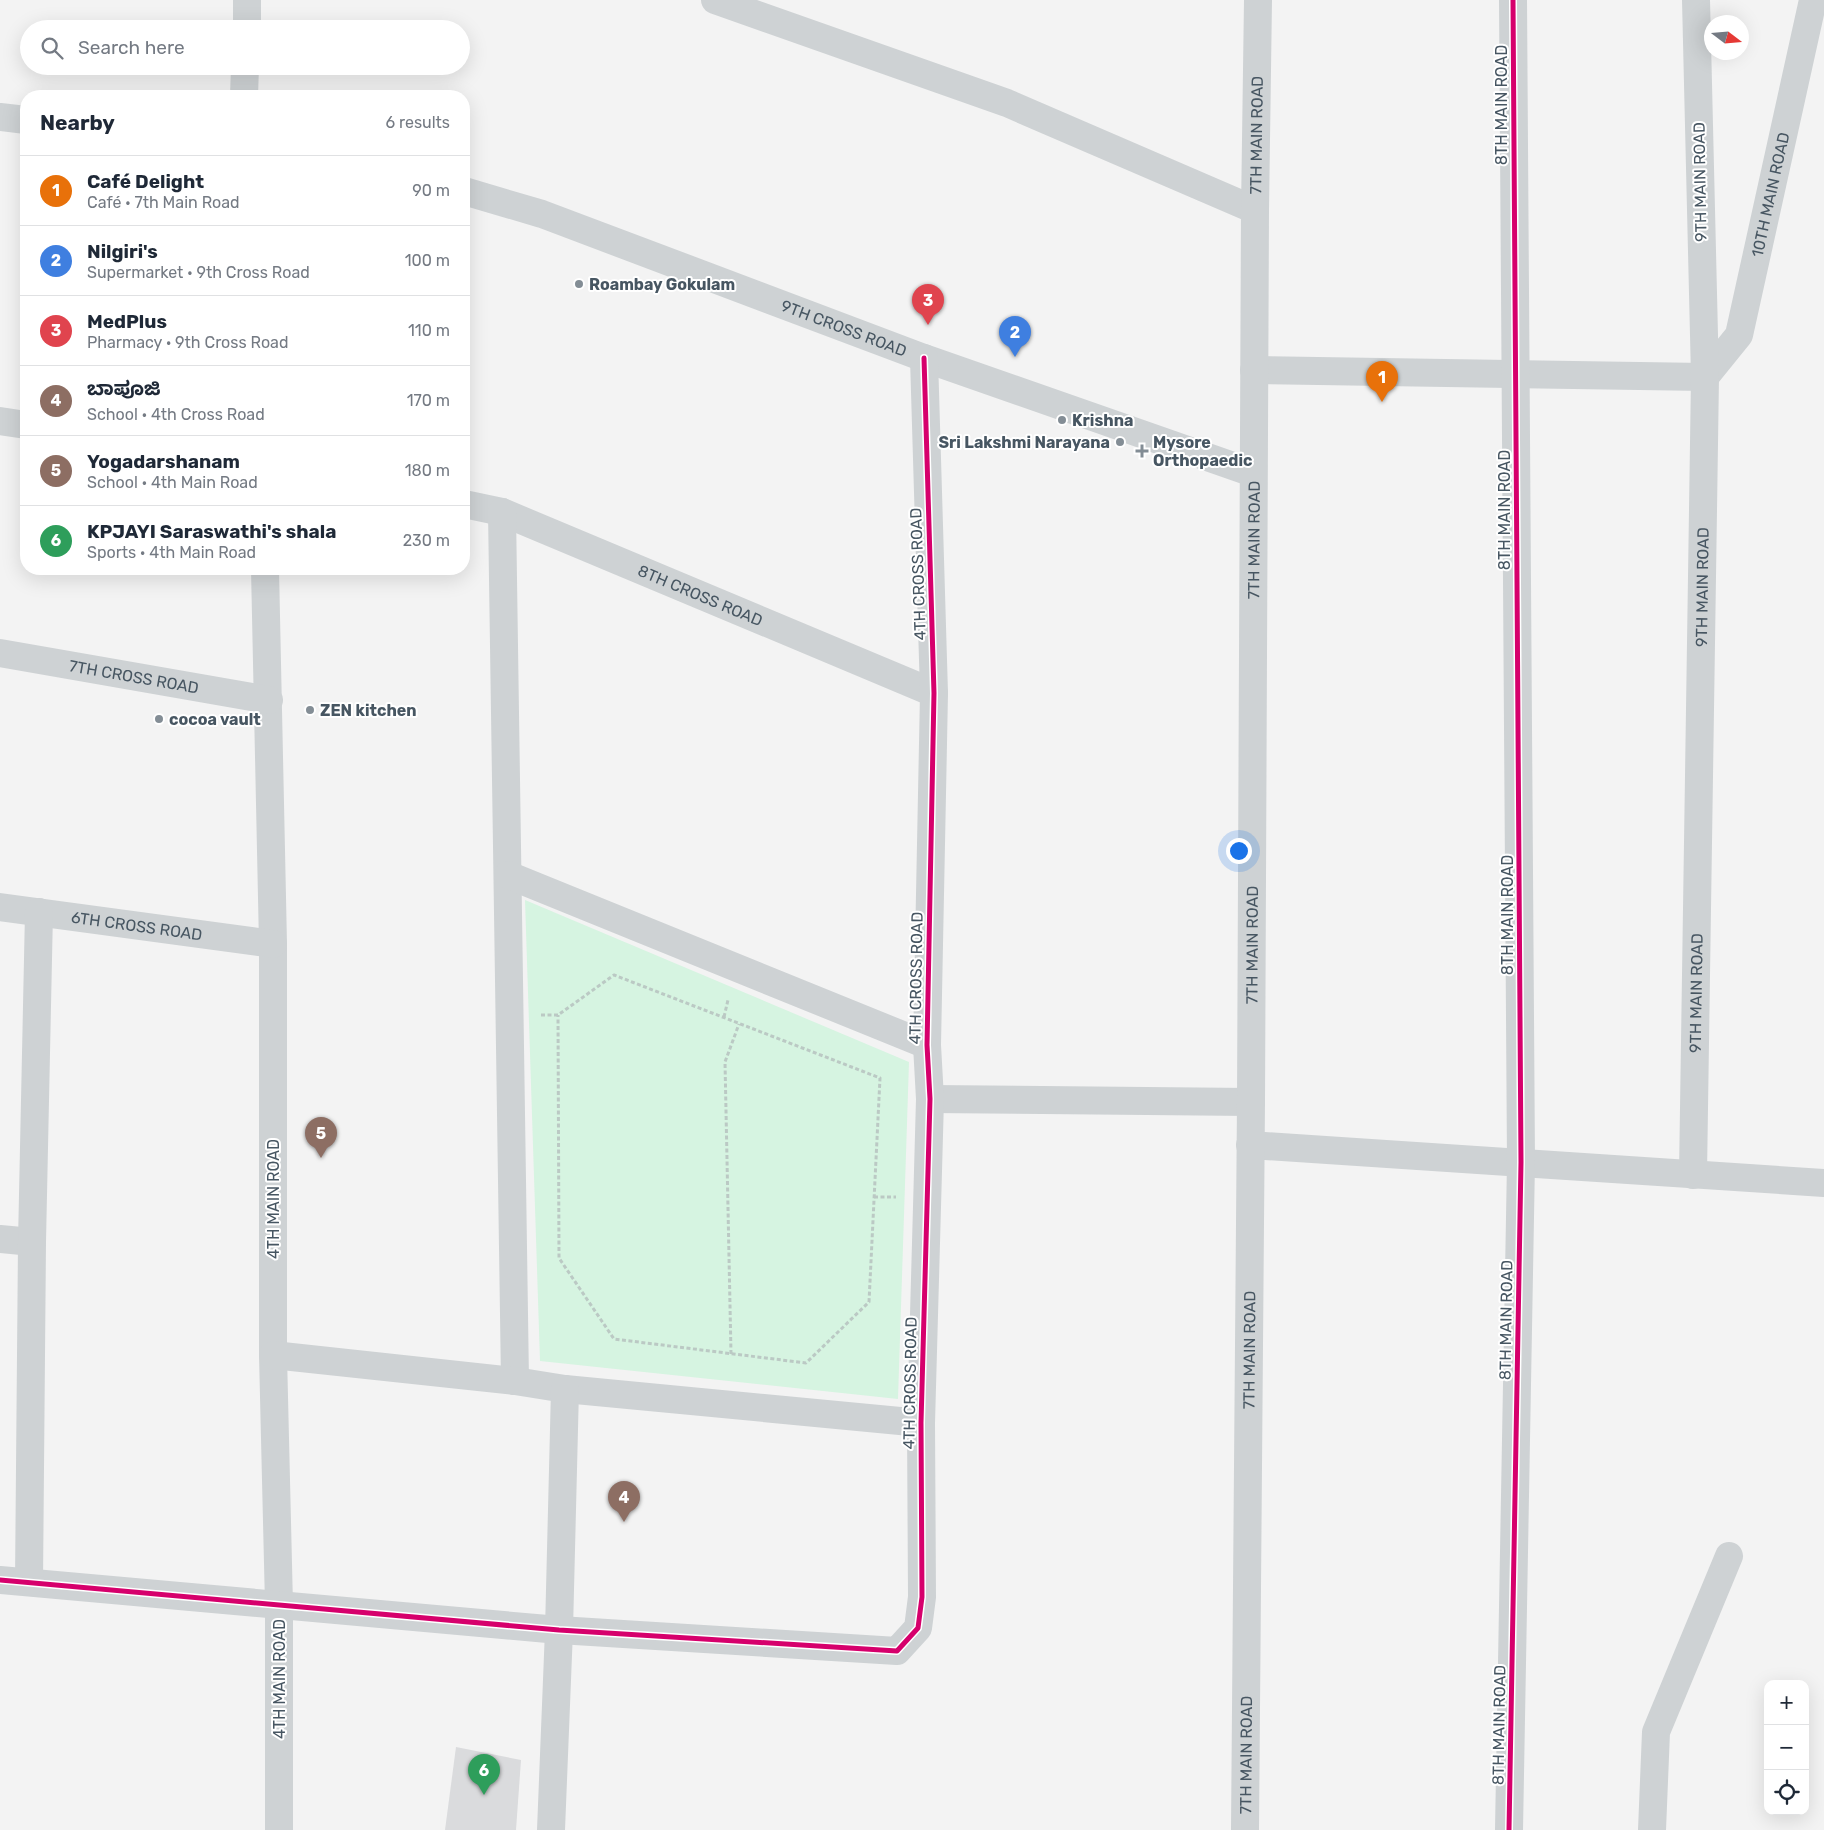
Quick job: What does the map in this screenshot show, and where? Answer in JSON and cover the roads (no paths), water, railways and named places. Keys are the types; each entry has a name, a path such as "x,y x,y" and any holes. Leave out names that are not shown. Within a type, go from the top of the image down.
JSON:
{"street":[{"path":"247,20 248,0"},
{"path":"715,0 1007,103 1255,210"},
{"name":"7TH MAIN ROAD","path":"1245,1830 1251,1102 1253,473 1258,0"},
{"name":"8TH MAIN ROAD","path":"1509,1830 1521,1162 1513,0"},
{"name":"9TH MAIN ROAD","path":"1693,1175 1705,377 1696,0"},
{"name":"10TH MAIN ROAD","path":"1705,377 1739,336 1813,0"},
{"path":"244,90 245,75"},
{"path":"0,117 20,119"},
{"name":"9TH CROSS ROAD","path":"470,193 542,214 924,358 1253,473"},
{"name":"4TH CROSS ROAD","path":"559,1630 897,1650 918,1628 922,1597 921,1423 930,1099 928,1045 934,693 924,358"},
{"path":"1254,370 1705,377"},
{"path":"0,421 20,424"},
{"name":"8TH CROSS ROAD","path":"470,505 502,512 934,693"},
{"path":"502,512 515,1381"},
{"name":"4TH MAIN ROAD","path":"265,575 273,944 273,1355 279,1605 278,1830"},
{"name":"7TH CROSS ROAD","path":"0,653 269,700"},
{"path":"508,875 928,1045"},
{"name":"6TH CROSS ROAD","path":"0,907 273,944"},
{"path":"29,1582 32,1242 39,912"},
{"path":"930,1099 1251,1102"},
{"path":"1250,1145 1824,1182"},
{"path":"0,1239 32,1242"},
{"path":"273,1355 565,1388 921,1423"},
{"path":"551,1830 559,1630 565,1388"},
{"path":"1652,1830 1656,1732 1730,1556"},
{"path":"0,1580 559,1630"}],"place":[{"name":"Roambay Gokulam","path":"579,284"},
{"name":"MedPlus","path":"928,325"},
{"name":"Nilgiri's","path":"1015,357"},
{"name":"Café Delight","path":"1382,402"},
{"name":"Krishna","path":"1062,420"},
{"name":"Sri Lakshmi Narayana","path":"1120,442"},
{"name":"Mysore Orthopaedic","path":"1142,451"},
{"name":"ZEN kitchen","path":"310,710"},
{"name":"cocoa vault","path":"159,719"},
{"name":"Yogadarshanam","path":"321,1158"},
{"name":"ಬಾಪೂಜಿ","path":"624,1522"},
{"name":"KPJAYI Saraswathi's shala","path":"484,1795"}]}
